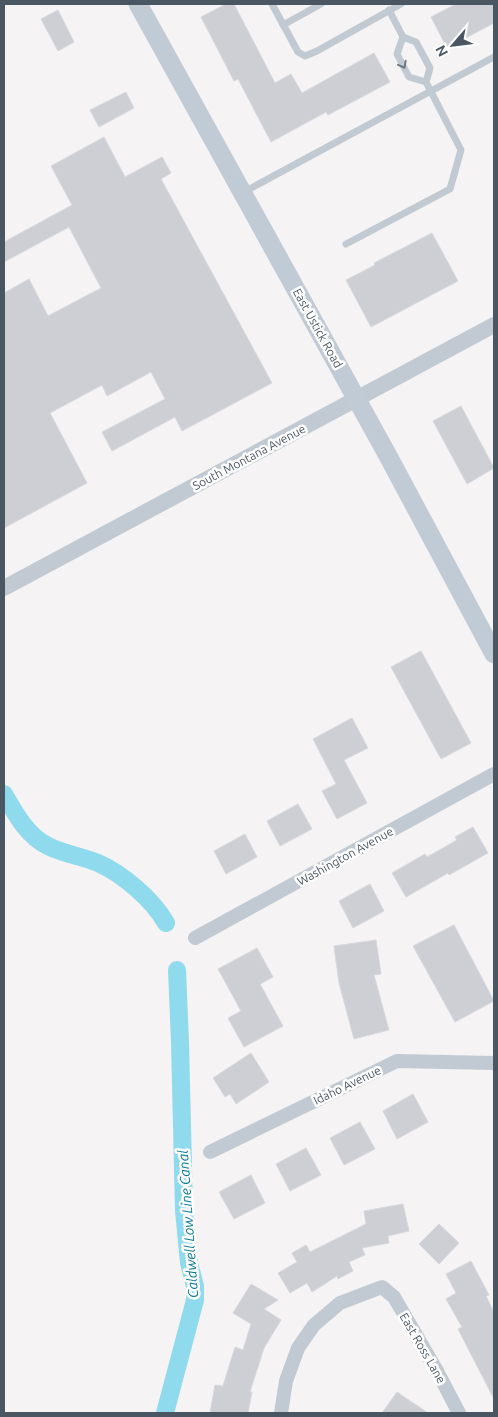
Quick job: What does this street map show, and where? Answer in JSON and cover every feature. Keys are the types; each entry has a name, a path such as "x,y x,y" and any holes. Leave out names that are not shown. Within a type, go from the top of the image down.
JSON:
{"main road":[{"name":"East Ustick Road","path":"138,4 244,193 494,654"}],"street":[{"name":"South Montana Avenue","path":"4,588 494,325"},
{"name":"Washington Avenue","path":"195,938 494,774"},
{"name":"Idaho Avenue","path":"210,1152 396,1061 494,1062"},
{"name":"East Ross Lane","path":"281,1413 286,1381 298,1348 314,1326 340,1303 382,1287 394,1297 459,1413"}],"lane":[{"path":"272,4 298,52 306,56 401,4"},
{"path":"283,25 321,4"},
{"path":"346,244 450,189 461,150 426,82 430,68 416,42 403,36 389,10"},
{"path":"403,36 397,54 409,77 426,82"},
{"path":"244,193 494,57"}],"building":[{"path":"226,4 234,4 275,83 291,74 302,93 374,53 390,82 328,115 326,112 271,142 238,79 234,81 201,17"},
{"path":"456,4 494,4 494,23 447,48 431,17"},
{"path":"58,10 74,42 58,51 41,19"},
{"path":"126,92 134,108 99,127 90,110"},
{"path":"104,137 125,177 162,157 171,173 161,179 272,383 182,431 175,417 112,451 102,432 165,399 151,372 107,396 102,385 50,413 87,483 4,528 4,293 29,279 48,316 101,288 69,227 4,262 4,242 72,205 51,166"},
{"path":"432,233 458,281 371,327 346,280"},
{"path":"461,406 494,468 467,484 433,421"},
{"path":"421,651 471,743 441,759 391,667"},
{"path":"352,718 368,748 344,760 367,803 337,819 322,791 336,784 313,739"},
{"path":"298,804 312,829 280,846 267,821"},
{"path":"473,827 488,853 406,897 392,873 425,854 427,857 457,840 455,837"},
{"path":"245,834 257,857 226,874 214,851"},
{"path":"370,884 384,911 353,928 339,901"},
{"path":"454,925 494,1001 455,1022 413,946"},
{"path":"376,940 381,974 374,975 389,1030 354,1039 339,983 334,946"},
{"path":"257,948 273,977 260,984 283,1026 244,1047 228,1018 241,1011 218,969"},
{"path":"251,1053 269,1082 236,1104 230,1094 225,1097 213,1078"},
{"path":"413,1094 428,1122 397,1139 383,1111"},
{"path":"360,1122 375,1149 344,1165 330,1138"},
{"path":"306,1148 321,1175 290,1191 276,1164"},
{"path":"251,1175 265,1203 234,1219 219,1192"},
{"path":"403,1204 409,1231 388,1236 389,1243 362,1248 365,1255 349,1262 353,1271 338,1279 337,1276 312,1292 307,1283 290,1293 278,1273 297,1262 292,1253 306,1245 310,1252 366,1224 364,1211"},
{"path":"439,1224 459,1243 439,1264 419,1244"},
{"path":"471,1261 489,1295 486,1296 494,1312 494,1399 458,1329 462,1327 446,1299 456,1293 446,1274"},
{"path":"251,1284 278,1300 264,1309 281,1320 264,1348 250,1392 252,1392 248,1413 210,1413 215,1385 223,1386 235,1347 243,1350 251,1324 233,1313"},
{"path":"397,1392 428,1413 382,1413"}],"waterway":[{"name":"Caldwell Low Line Canal","path":"4,794 22,823 41,842 54,849 108,868 137,888 166,923"},
{"name":"Caldwell Low Line Canal","path":"165,1413 195,1300 195,1286 189,1263 184,1211 177,970"}]}
